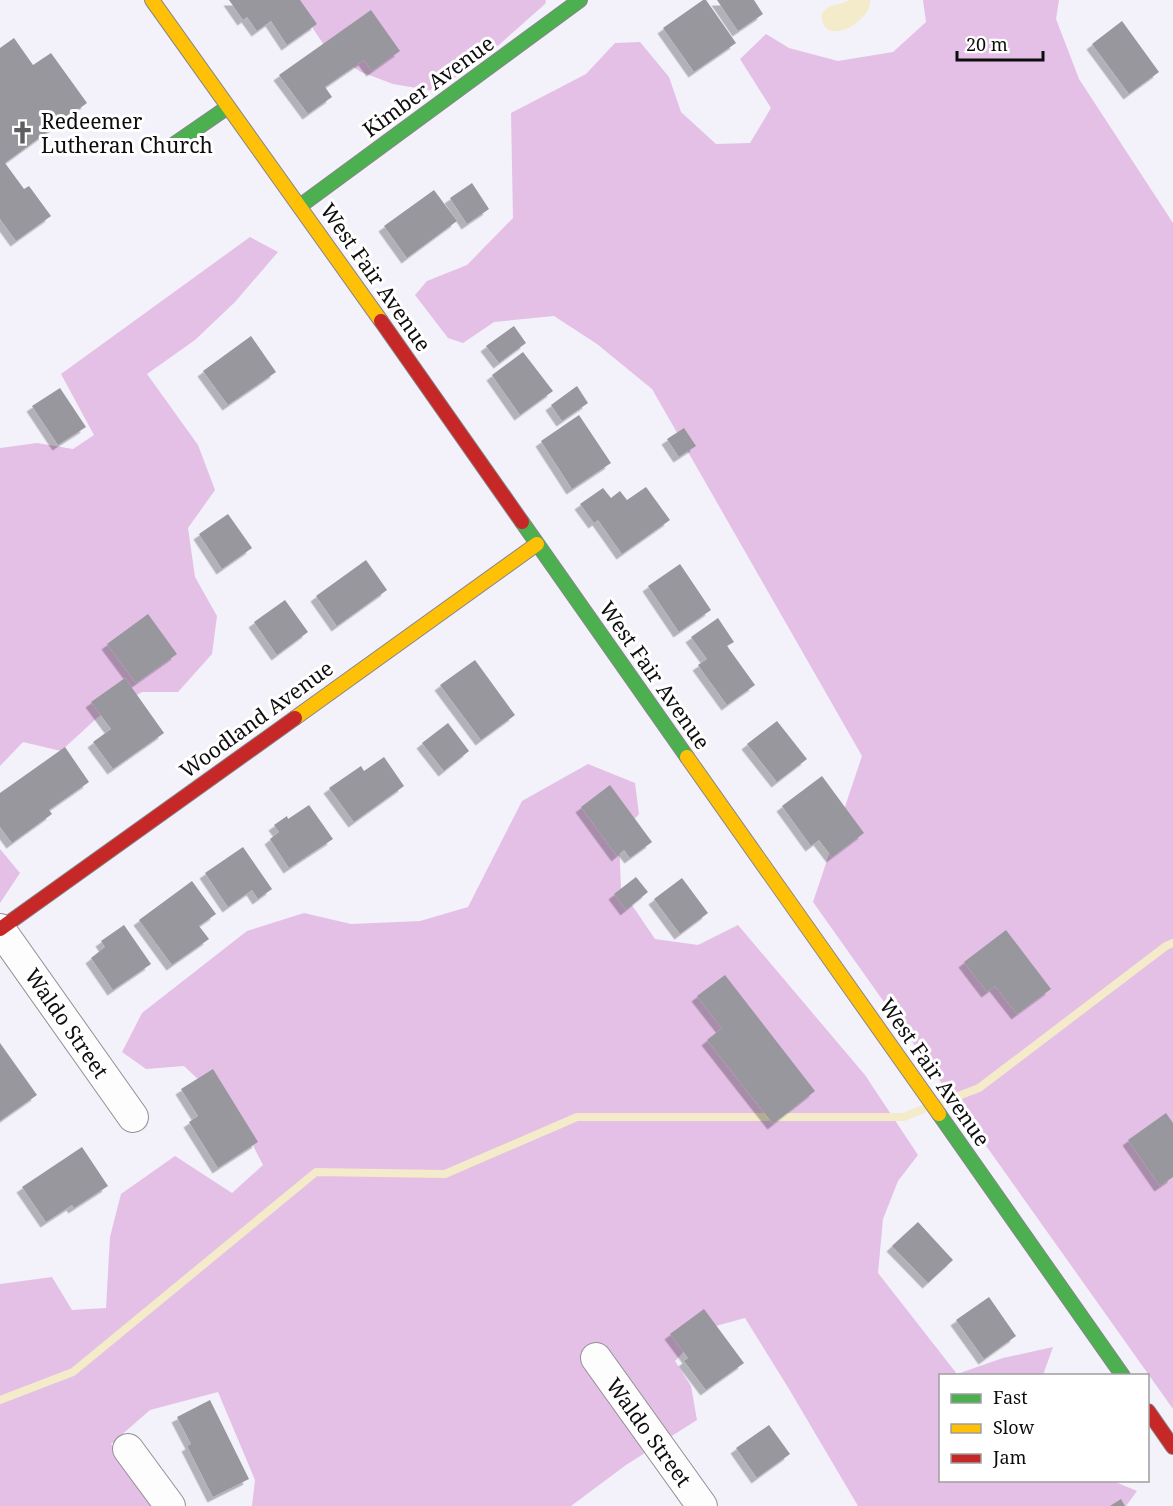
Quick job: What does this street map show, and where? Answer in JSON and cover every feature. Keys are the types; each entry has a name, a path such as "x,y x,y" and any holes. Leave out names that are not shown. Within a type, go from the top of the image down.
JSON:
{"street":[{"name":"West Fair Avenue","path":"152,0 300,206 1122,1374"},
{"name":"Kimber Avenue","path":"300,206 580,0"},
{"path":"170,147 228,107"},
{"name":"Woodland Avenue","path":"0,929 537,544"},
{"name":"Waldo Street","path":"0,929 133,1118"},
{"name":"Waldo Street","path":"596,1358 702,1506"},
{"path":"1149,1412 1173,1447"},
{"path":"128,1449 170,1506"}],"shaded area":[{"path":"294,0 546,0 545,4 483,59 434,91 393,84 361,72 328,51"},
{"path":"849,0 870,0 863,17 846,29 829,30 823,24 822,13 832,5"},
{"path":"923,0 1059,0 1056,19 1079,79 1173,223 1173,1409 813,902 862,756 652,389 597,344 554,316 494,322 463,343 448,338 415,295 427,281 467,265 513,218 511,113 586,74 615,43 640,42 669,77 681,112 716,144 750,143 771,108 740,59 766,34 789,48 838,61 893,52 926,22"},
{"path":"250,237 278,252 235,302 195,340 147,374 198,445 215,490 188,528 195,577 217,616 212,654 178,692 142,692 98,717 61,751 23,742 0,766 0,448 37,443 73,449 94,435 61,374"},
{"path":"588,764 635,783 639,814 619,837 621,889 655,939 698,945 738,925 865,1075 918,1155 898,1181 883,1219 878,1273 957,1374 939,1374 939,1482 1115,1482 1137,1491 1126,1506 858,1506 745,1318 705,1329 675,1361 691,1386 697,1420 626,1465 571,1506 252,1506 255,1480 218,1392 150,1410 111,1444 147,1500 156,1506 0,1506 0,1284 52,1277 72,1310 106,1308 110,1237 121,1194 175,1156 232,1193 263,1165 239,1118 184,1066 146,1069 122,1052 142,1013 247,931 304,913 351,924 420,921 468,907 522,801"},
{"path":"0,849 20,873 0,903"},
{"path":"1053,1347 1043,1374 957,1374 1003,1358"}],"building":[{"path":"229,0 300,0 317,24 287,45 271,21 257,31 247,17 243,20"},
{"path":"706,0 736,43 694,72 663,28"},
{"path":"717,0 754,0 763,14 738,31"},
{"path":"371,10 400,51 372,71 364,60 325,87 332,97 308,114 279,75"},
{"path":"1122,21 1159,72 1129,94 1092,44"},
{"name":"Redeemer Lutheran Church","path":"14,38 33,65 51,53 87,103 5,163 24,189 29,186 51,216 16,241 0,219 0,48"},
{"path":"472,183 489,209 467,224 450,198"},
{"path":"434,190 457,221 407,258 384,226"},
{"path":"514,326 526,343 499,363 486,346"},
{"path":"251,336 276,372 228,405 203,371"},
{"path":"523,352 553,391 520,415 492,375"},
{"path":"577,386 588,403 562,421 551,405"},
{"path":"60,388 86,427 58,445 32,406"},
{"path":"579,415 611,463 572,489 541,441"},
{"path":"684,428 696,446 679,457 667,439"},
{"path":"646,487 670,520 622,554 598,520 594,523 580,504 603,488 611,498 620,491 627,500"},
{"path":"228,514 252,548 222,569 199,534"},
{"path":"366,560 387,590 337,626 316,596"},
{"path":"680,564 711,610 679,632 648,586"},
{"path":"285,600 308,632 277,655 254,622"},
{"path":"148,614 177,654 136,683 107,644"},
{"path":"718,618 734,642 727,646 755,685 727,705 698,665 707,659 691,637"},
{"path":"475,660 515,715 481,740 440,685"},
{"path":"125,678 164,733 113,769 93,742 111,729 91,702"},
{"path":"777,721 807,759 777,782 747,744"},
{"path":"448,723 469,751 444,771 422,743"},
{"path":"65,747 89,782 49,810 52,814 12,843 0,827 0,793"},
{"path":"384,757 404,786 354,822 329,788 361,766 364,771"},
{"path":"822,776 864,833 832,857 819,840 811,846 782,806"},
{"path":"610,785 652,842 630,858 624,850 617,856 581,807"},
{"path":"309,805 333,839 289,868 270,839 279,832 274,825"},
{"path":"243,847 272,889 258,899 252,890 228,907 205,873"},
{"path":"636,877 648,892 626,910 614,894"},
{"path":"682,878 708,913 680,934 654,899"},
{"path":"192,881 216,914 199,926 209,939 172,965 139,920"},
{"path":"124,925 151,964 113,990 91,958 105,947 101,941"},
{"path":"1006,930 1051,989 1017,1014 995,986 987,992 964,962"},
{"path":"725,975 815,1091 773,1124 707,1040 722,1028 697,996"},
{"path":"0,1043 37,1095 0,1121"},
{"path":"213,1069 258,1142 218,1168 189,1122 198,1116 181,1089"},
{"path":"1166,1113 1173,1123 1173,1177 1160,1186 1128,1140"},
{"path":"82,1147 108,1186 74,1208 72,1205 46,1222 22,1187"},
{"path":"918,1222 953,1260 928,1283 892,1246"},
{"path":"989,1297 1016,1336 984,1359 956,1320"},
{"path":"704,1309 744,1363 706,1390 684,1361 688,1358 670,1334"},
{"path":"210,1400 249,1479 213,1497 187,1446 191,1444 177,1417"},
{"path":"769,1425 790,1454 757,1478 736,1448"},
{"path":"1121,1499 1125,1506 1110,1506"}],"waterway":[{"path":"940,1103 979,1088 1173,943"},
{"path":"0,1400 73,1372 316,1172 445,1174 577,1117 904,1117 928,1107"}],"traffic: fast":[{"path":"300,206 580,0"},
{"path":"170,147 228,107"},
{"path":"522,522 687,757"},
{"path":"939,1114 1122,1374"}],"traffic: slow":[{"path":"152,0 381,321"},
{"path":"295,718 537,544"},
{"path":"687,757 939,1114"}],"traffic: jam":[{"path":"381,321 522,522"},
{"path":"0,929 295,718"},
{"path":"1149,1412 1173,1447"}],"place":[{"name":"Redeemer Lutheran Church","path":"23,133"}]}
